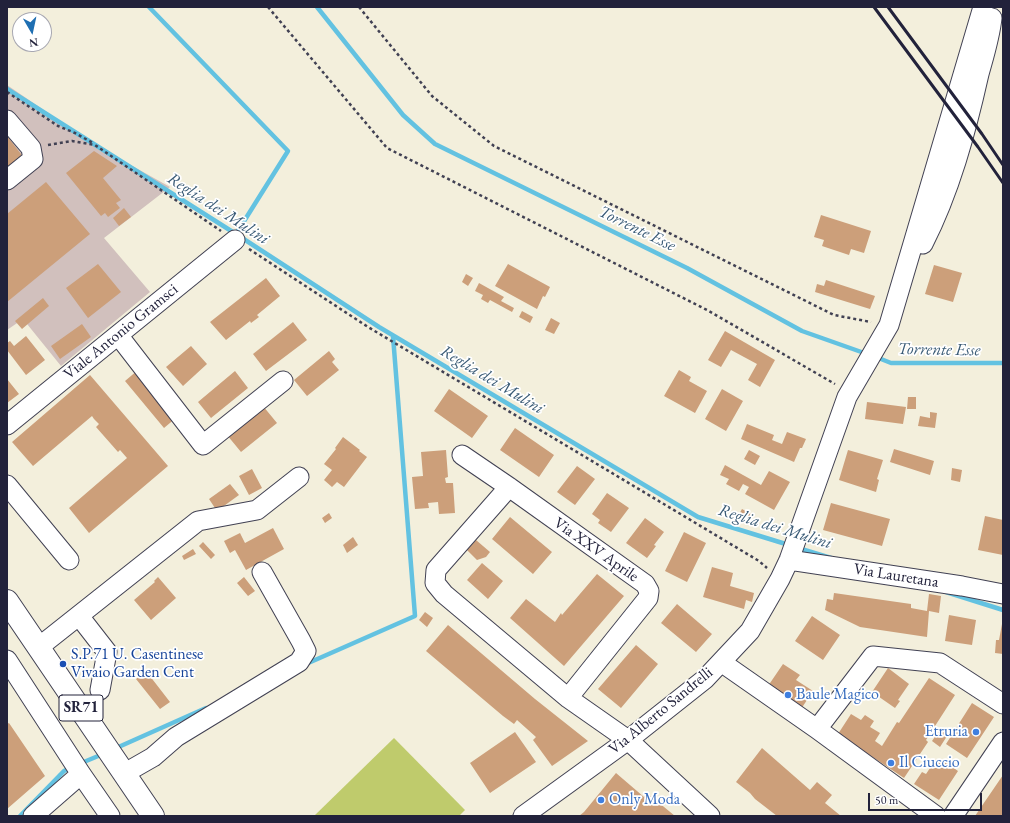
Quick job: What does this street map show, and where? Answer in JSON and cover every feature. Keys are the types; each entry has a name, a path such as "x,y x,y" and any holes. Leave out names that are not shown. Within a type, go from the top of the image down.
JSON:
{"main road":[{"name":"SR71","path":"7,601 153,816"}],"street":[{"path":"721,662 750,631 780,579 789,560 848,395 889,325 983,7"},
{"path":"901,288 934,223 957,158 992,21 994,7"},
{"path":"7,120 32,148 33,159 7,180"},
{"name":"Viale Antonio Gramsci","path":"7,425 235,240"},
{"path":"118,334 203,445 283,381"},
{"name":"Via XXV Aprile","path":"462,455 645,584 649,591 648,598 568,698"},
{"path":"39,648 198,521 257,510 299,477"},
{"path":"7,485 69,560"},
{"path":"509,487 436,570 434,583 444,594 568,698 628,740 705,814"},
{"name":"Via Lauretana","path":"789,560 962,586 1003,594"},
{"path":"125,773 153,756 176,738 299,662 306,651 262,572"},
{"path":"79,616 107,652 100,690"},
{"path":"817,729 873,656 940,663 1003,704"},
{"path":"7,660 110,816"},
{"name":"Via Alberto Sandrelli","path":"522,816 628,740 705,679 721,662 817,729 936,816"},
{"path":"953,816 1003,742"},
{"path":"33,816 81,774"}],"path":[{"path":"268,7 387,148 707,310 848,395"},
{"path":"360,7 432,96 494,146 834,315 889,325"},
{"path":"7,92 58,126 76,133 95,145 235,240 368,326 759,561 780,579"},
{"path":"32,148 72,141 95,145"}],"shaded area":[{"path":"7,85 95,145 170,187 104,238 150,292 61,366 23,319 7,330"}],"green space":[{"path":"394,738 465,810 459,816 314,816"}],"building":[{"path":"7,136 24,158 8,169 7,167"},
{"path":"94,151 117,166 103,178 121,200 116,203 120,208 108,217 105,213 101,216 66,173"},
{"path":"46,182 90,234 7,302 7,214"},
{"path":"124,208 131,217 119,226 113,218"},
{"path":"821,215 871,231 864,253 851,249 849,255 822,246 824,240 814,237"},
{"path":"98,264 121,292 88,318 66,288"},
{"path":"508,264 550,287 545,297 543,296 537,309 495,286"},
{"path":"934,265 962,273 953,302 925,294"},
{"path":"466,274 473,278 468,286 462,282"},
{"path":"266,278 280,296 257,315 259,317 251,323 250,321 226,340 210,322"},
{"path":"826,280 875,296 870,309 815,292 817,284 824,286"},
{"path":"479,283 504,297 501,301 514,308 512,312 490,300 488,303 481,299 483,295 475,291"},
{"path":"43,298 49,306 22,329 15,321"},
{"path":"522,311 533,317 530,323 519,317"},
{"path":"551,318 560,323 554,334 545,330"},
{"path":"293,322 307,340 266,371 253,354"},
{"path":"82,324 91,337 60,359 51,346"},
{"path":"725,331 775,360 760,387 748,380 757,364 731,350 721,367 708,360"},
{"path":"26,336 45,360 26,375 7,350 7,343 10,341 14,346"},
{"path":"191,346 207,364 183,386 166,367"},
{"path":"329,351 335,359 332,362 339,370 307,396 294,380"},
{"path":"138,370 177,417 164,428 125,381"},
{"path":"679,370 691,377 689,381 707,391 695,413 664,396"},
{"path":"235,371 248,388 211,418 198,402"},
{"path":"90,375 168,466 89,533 69,508 127,458 120,450 118,452 96,427 99,424 92,416 33,466 12,442"},
{"path":"7,379 19,394 7,403"},
{"path":"449,389 488,416 472,438 434,411"},
{"path":"722,389 743,401 726,431 705,419"},
{"path":"908,397 916,397 916,409 907,409"},
{"path":"867,402 906,407 903,424 865,419"},
{"path":"263,406 277,423 241,452 227,435"},
{"path":"930,412 937,413 935,428 918,426 920,416 930,418"},
{"path":"747,424 774,435 772,440 782,444 787,432 806,439 794,462 741,439"},
{"path":"515,428 554,455 539,477 500,450"},
{"path":"343,437 367,457 344,487 337,482 332,487 324,480 332,470 324,464"},
{"path":"894,449 934,461 930,475 890,462"},
{"path":"446,450 448,477 445,478 446,483 453,483 455,513 439,514 438,502 428,503 429,508 415,509 412,477 423,476 421,452"},
{"path":"749,450 760,456 755,465 744,459"},
{"path":"848,450 883,460 877,479 879,480 876,492 839,480"},
{"path":"725,465 761,485 769,471 790,482 774,510 745,494 749,487 743,484 739,491 726,484 729,479 720,475"},
{"path":"577,466 595,479 575,505 557,492"},
{"path":"952,468 962,470 960,482 951,480"},
{"path":"252,469 262,488 249,495 239,476"},
{"path":"230,484 239,495 217,511 209,499"},
{"path":"607,493 629,508 611,532 598,523 600,520 592,514"},
{"path":"831,503 890,519 882,546 823,530"},
{"path":"742,509 751,514 746,523 737,518"},
{"path":"329,513 332,518 325,523 322,518"},
{"path":"985,516 1003,520 1003,555 978,550"},
{"path":"510,517 552,552 533,574 492,539"},
{"path":"645,518 664,532 654,545 656,546 647,558 626,543"},
{"path":"273,528 284,549 246,570 235,550 230,553 224,541 240,533 245,543"},
{"path":"684,532 706,543 687,582 665,571"},
{"path":"353,537 358,545 347,553 343,545"},
{"path":"476,540 490,552 486,557 477,560 467,550"},
{"path":"203,542 215,555 211,559 199,546"},
{"path":"193,549 196,554 184,560 182,556"},
{"path":"482,563 503,581 488,599 467,580"},
{"path":"712,567 733,573 730,586 754,593 752,602 746,600 744,609 703,597"},
{"path":"597,574 624,596 564,666 510,618 526,599 555,622 561,613 562,615"},
{"path":"158,577 176,598 151,620 134,600 155,582 154,581"},
{"path":"244,577 255,591 248,596 237,583"},
{"path":"834,593 911,604 911,608 927,611 929,594 941,596 939,613 929,611 927,637 860,627 825,610 827,599 833,600"},
{"path":"677,604 712,634 696,652 661,623"},
{"path":"425,612 433,618 427,627 419,620"},
{"path":"949,615 976,620 972,645 945,641"},
{"path":"812,616 840,635 823,660 795,641"},
{"path":"1002,624 1003,654 995,653 996,640 999,640"},
{"path":"448,625 535,699 588,741 552,766 533,740 536,737 517,720 514,724 503,716 426,651"},
{"path":"636,645 658,664 621,708 598,689"},
{"path":"783,664 800,675 796,680 813,691 801,709 768,686"},
{"path":"888,668 909,684 898,700 900,701 895,708 872,692"},
{"path":"146,671 170,702 160,709 136,679"},
{"path":"929,678 955,695 926,740 928,742 904,778 838,734 851,714 861,720 865,715 874,721 870,727 880,733 875,741 882,746 897,722 899,723"},
{"path":"972,703 994,717 967,758 946,744"},
{"path":"9,723 45,776 7,809 7,724"},
{"path":"941,728 949,733 940,747 932,741"},
{"path":"515,732 536,762 490,793 470,763"},
{"path":"762,748 810,790 817,782 832,795 825,803 841,816 777,816 755,799 736,782"},
{"path":"936,759 944,764 945,762 958,771 939,800 914,784 922,772 926,774"},
{"path":"616,773 644,797 647,793 675,816 579,816"},
{"path":"1003,775 1003,816 975,816"}],"waterway":[{"path":"149,7 288,151 236,234"},
{"name":"Torrente Esse","path":"317,7 403,115 435,144 687,268 802,331 867,354"},
{"name":"Reglia dei Mulini","path":"7,89 236,234 379,327 698,517 789,545"},
{"path":"306,664 415,616 393,336"},
{"name":"Torrente Esse","path":"876,357 891,363 1003,363"},
{"name":"Reglia dei Mulini","path":"798,548 831,558"},
{"name":"Reglia dei Mulini","path":"946,592 1003,610"},
{"path":"114,749 206,708"},
{"path":"79,764 103,754"},
{"path":"20,816 64,771 72,767"}],"railway":[{"path":"874,7 1003,183"},
{"path":"888,7 982,134 1003,165"}],"place":[{"name":"S.P.71 U. Casentinese Vivaio Garden Cent","path":"63,664"},
{"name":"Baule Magico","path":"788,695"},
{"name":"Etruria","path":"976,732"},
{"name":"Il Ciuccio","path":"891,763"},
{"name":"Only Moda","path":"601,800"}]}
